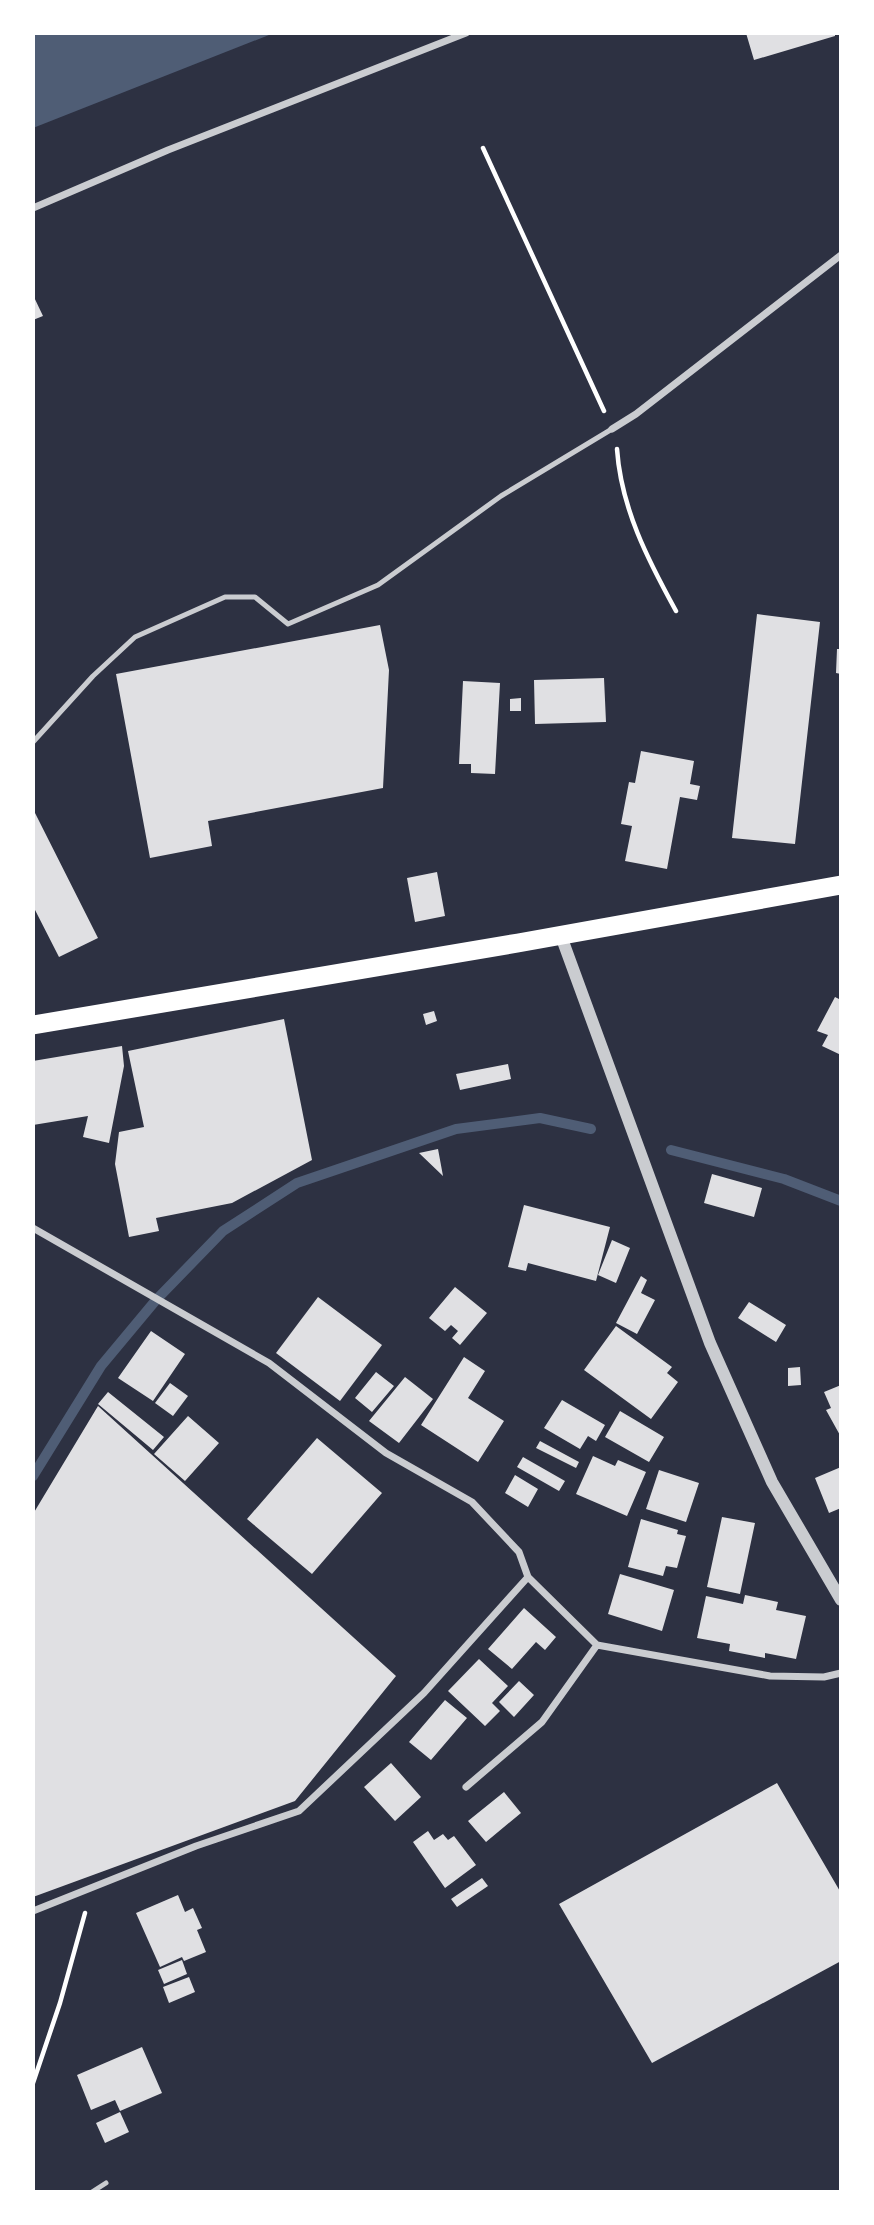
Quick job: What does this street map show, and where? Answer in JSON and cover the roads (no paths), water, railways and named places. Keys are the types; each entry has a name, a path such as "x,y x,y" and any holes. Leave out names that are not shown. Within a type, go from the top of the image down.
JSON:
{"highway":[{"path":"33,1025 561,936 841,885"}],"street":[{"path":"33,208 168,150 466,33"},
{"path":"612,429 636,414 841,255"},
{"path":"561,936 710,1343 772,1482 841,1600"},
{"path":"33,1228 269,1363 386,1453 472,1502 519,1552 528,1577 597,1646 770,1676 824,1677 841,1673"},
{"path":"33,1911 196,1846 299,1811 424,1693 528,1577"},
{"path":"466,1787 542,1722 597,1646"}],"lane":[{"path":"33,742 93,676 135,637 225,597 255,597 288,624 378,585 501,496 612,429"},
{"path":"92,2192 106,2183"}],"water":[{"path":"33,33 274,33 33,128"}],"waterway":[{"path":"33,1476 101,1366 156,1300 223,1231 297,1183 456,1129 540,1118 591,1129"},
{"path":"671,1150 784,1179 841,1201"}]}
